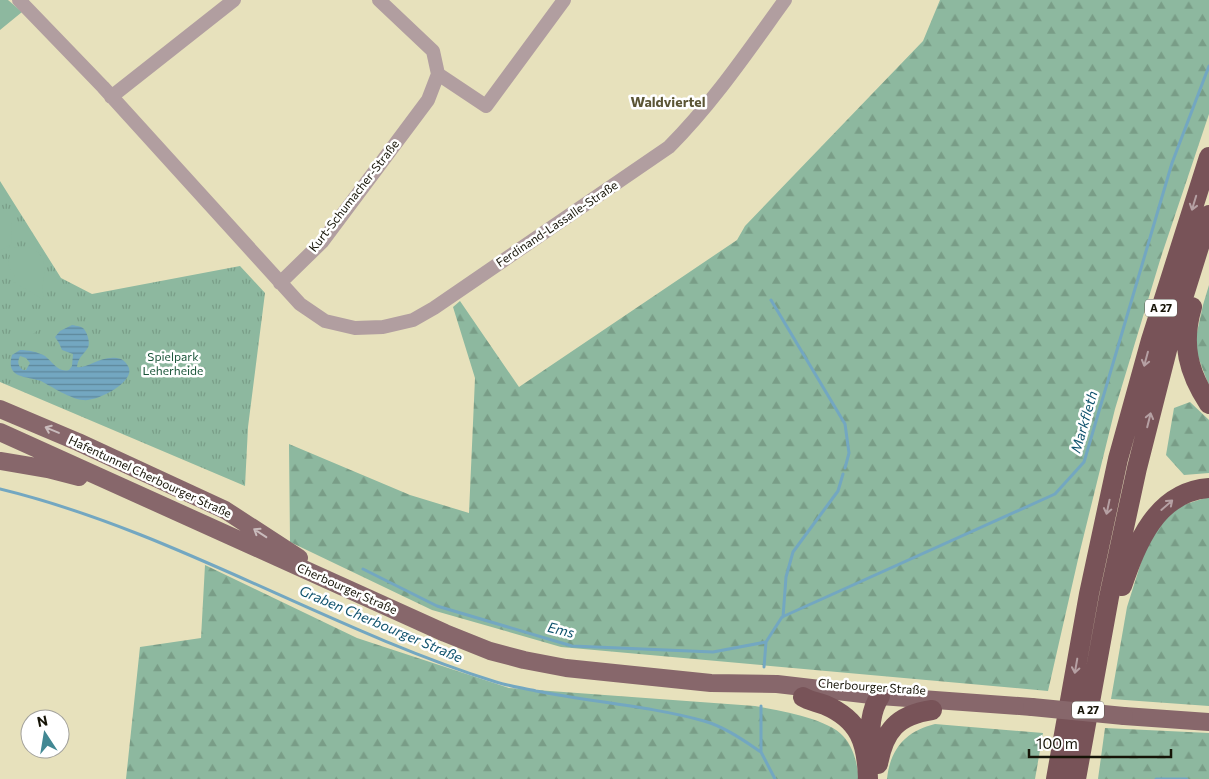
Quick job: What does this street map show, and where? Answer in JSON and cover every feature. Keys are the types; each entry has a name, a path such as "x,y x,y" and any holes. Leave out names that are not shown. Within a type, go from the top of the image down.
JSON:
{"highway":[{"name":"A 27","path":"1056,779 1089,594 1118,459 1151,340 1209,157"},
{"name":"A 27","path":"1076,779 1101,640 1137,468 1165,356 1209,215"},
{"path":"1209,249 1188,321 1187,337 1191,372 1209,404"},
{"path":"1101,640 1109,633 1117,599 1130,563 1152,520 1174,499 1187,492 1209,488"},
{"path":"803,697 825,704 847,718 855,727 865,745 874,774"},
{"path":"874,774 871,720 880,702"},
{"path":"874,774 881,749 893,726 909,715 932,710"},
{"path":"1048,779 1050,768 1060,754"}],"main road":[{"name":"Hafentunnel Cherbourger Straße","path":"0,409 78,442 225,510 346,588"},
{"name":"Cherbourger Straße","path":"0,432 445,633 490,650 524,660 584,670 719,685 749,691 803,697 880,702 1032,707 1209,722"},
{"name":"Hafentunnel Cherbourger Straße","path":"0,461 48,470 126,489"},
{"name":"Cherbourger Straße","path":"719,685 779,679 987,696 1032,707"},
{"name":"Cherbourger Straße","path":"719,685 777,684 932,710 962,711 1032,707"}],"street":[{"path":"19,0 111,97 280,283"},
{"path":"111,97 234,0"},
{"path":"379,0 433,51 438,74 486,106 564,0"},
{"name":"Ferdinand-Lassalle-Straße","path":"280,283 300,304 325,321 355,328 383,328 413,320 434,308 668,147 712,100 784,0"},
{"name":"Kurt-Schumacher-Straße","path":"280,283 322,242 428,100 438,74"}],"green space":[{"path":"0,0 8,0 22,12 0,30"},
{"path":"940,0 1209,0 1209,114 1161,257 1115,409 1048,691 561,647 432,610 290,542 289,444 410,495 469,513 475,378 453,307 460,301 519,387 737,240 745,226 923,41"},
{"name":"Spielpark Leherheide","path":"0,181 61,278 92,294 240,266 265,293 248,427 245,486 0,382"},
{"path":"0,211 12,222 11,244 0,251"},
{"path":"11,246 35,250 42,257 45,270 44,300 12,281 15,276 8,265 10,254 8,248"},
{"path":"1209,285 1209,386 1194,346"},
{"path":"35,312 46,322 24,343 14,332"},
{"path":"1190,402 1209,420 1209,473 1184,475 1166,455 1174,408"},
{"path":"1209,498 1209,706 1111,699 1127,607 1150,534 1177,507"},
{"path":"205,565 357,638 509,688 755,706 815,720 836,730 847,741 854,756 859,779 126,779 140,647 201,638"},
{"path":"935,724 1043,733 1035,779 887,779 892,759 901,743 916,731"},
{"path":"1105,728 1209,733 1209,779 1098,779"}],"water":[{"path":"72,325 82,327 87,334 88,347 79,359 77,367 86,366 102,359 121,359 129,368 126,380 105,395 83,400 67,395 41,381 24,377 14,372 11,363 12,355 20,350 39,353 62,370 69,370 72,366 73,354 62,350 55,337 60,331","holes":["20,356 26,358 30,363 26,370 23,370 18,360"]}],"waterway":[{"name":"Markfleth","path":"764,667 766,642 782,617 1055,494 1084,462 1172,163 1209,66"},
{"path":"771,300 845,424 849,453 845,468"},
{"path":"783,617 786,577 793,552 838,491 843,474"},
{"name":"Graben Cherbourger Straße","path":"0,489 64,507 127,529 372,635 433,660 496,682 557,695 642,708 704,721 727,730 761,752"},
{"name":"Ems","path":"363,569 437,606 572,646 713,652 766,642"},
{"name":"Markfleth","path":"761,706 761,752 775,779"},
{"path":"1156,779 1187,779"}],"district":[{"name":"Waldviertel","path":"668,102"}]}
